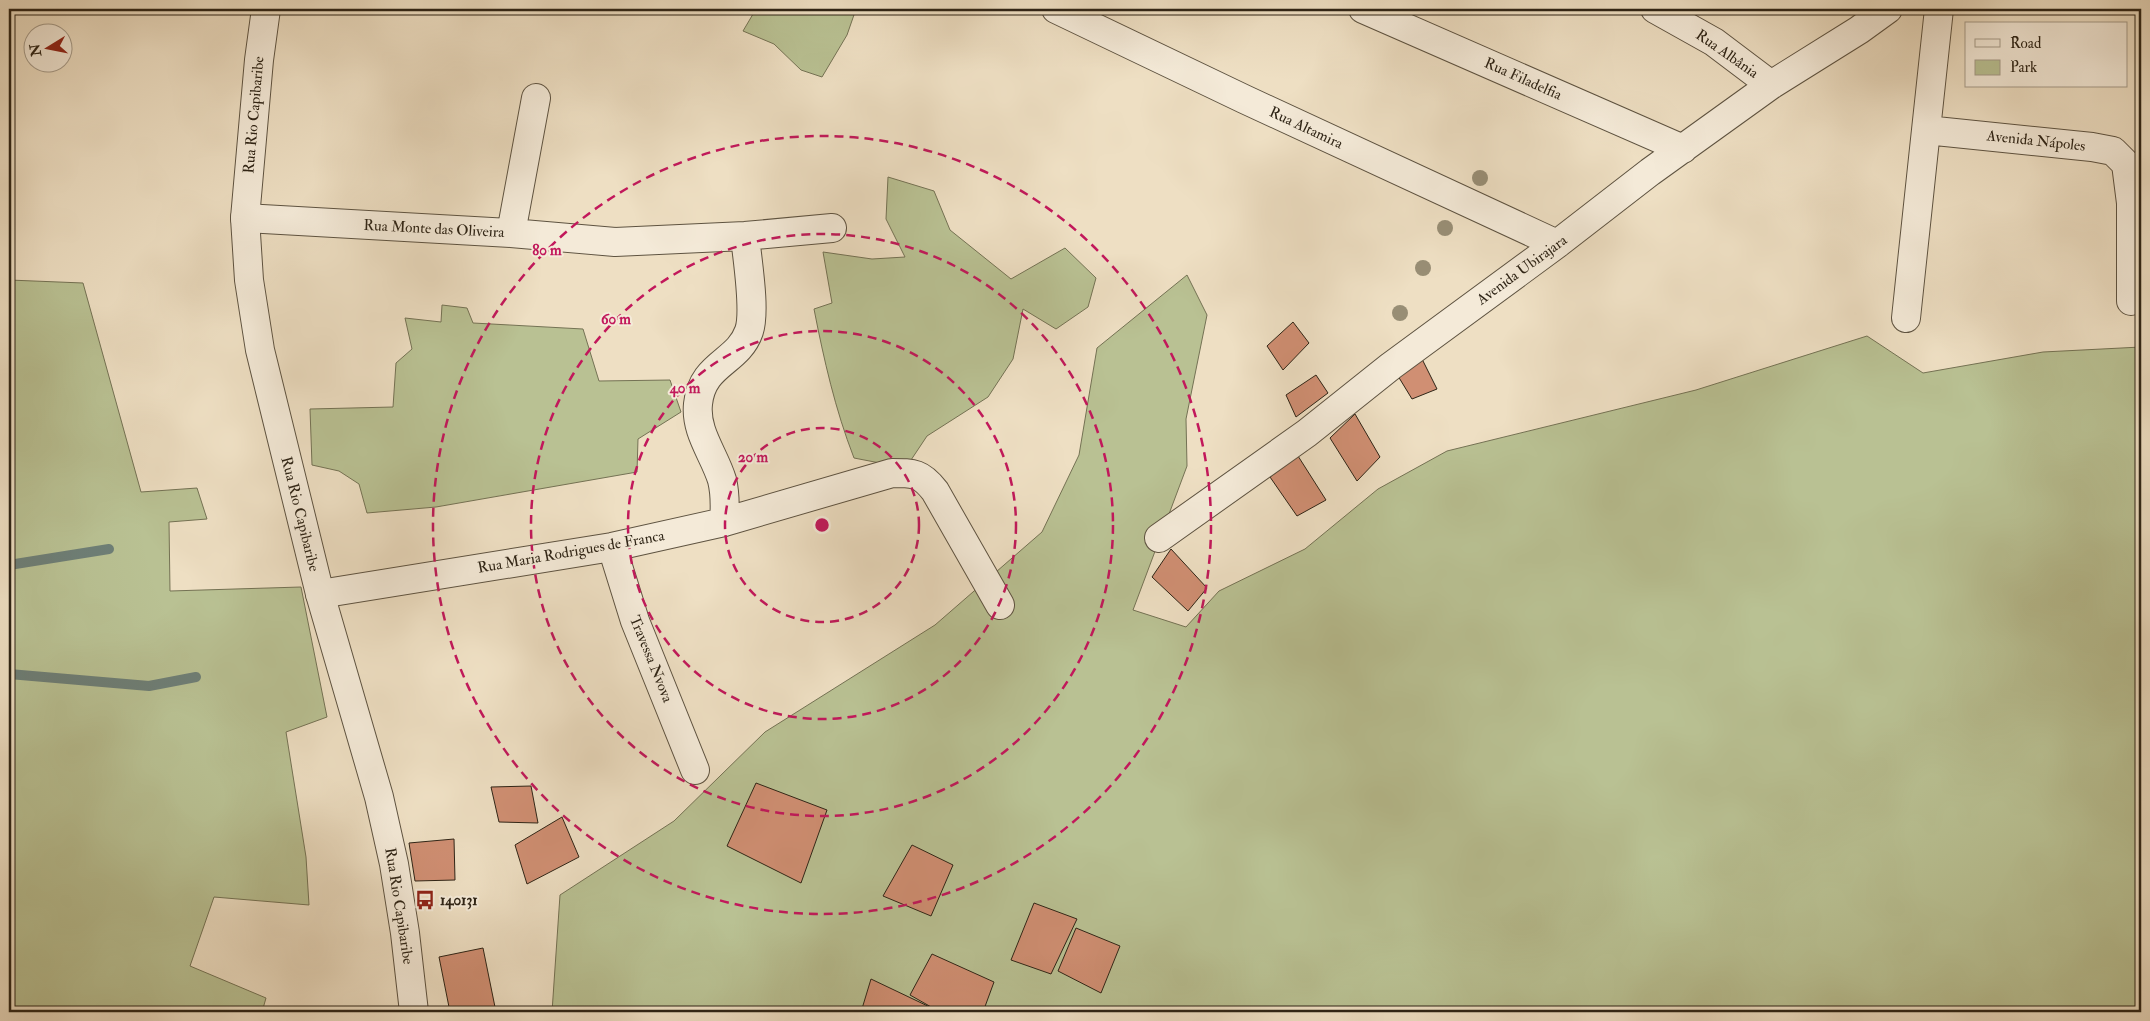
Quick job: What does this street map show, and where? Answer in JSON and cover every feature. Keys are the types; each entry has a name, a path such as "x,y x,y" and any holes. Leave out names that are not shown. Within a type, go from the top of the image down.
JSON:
{"street":[{"name":"Rua Rio Capibaribe","path":"266,9 259,60 245,218 250,280 260,350 320,594 379,797 388,835 405,933 414,1012"},
{"name":"Rua Altamira","path":"1056,9 1244,99 1557,244"},
{"name":"Rua Filadelfia","path":"1363,9 1683,149"},
{"name":"Rua Albânia","path":"1655,9 1714,42 1771,85"},
{"name":"Avenida Ubirajara","path":"1160,538 1307,433 1391,366 1557,244 1650,172 1771,85 1859,30 1888,9"},
{"path":"1906,318 1939,9"},
{"path":"511,233 536,98"},
{"name":"Avenida Nápoles","path":"1926,130 2092,146 2113,152 2126,164 2131,203 2131,301"},
{"name":"Rua Monte das Oliveira","path":"245,218 511,233 615,242 745,236 832,228"},
{"path":"724,522 725,509 722,480 705,445 697,404 703,383 708,374 735,352 749,332 751,313 745,236"},
{"name":"Rua Maria Rodrigues de Franca","path":"320,594 612,547 724,522 818,493 892,473 909,473 925,478 935,491 1000,605"},
{"name":"Travessa Nvova","path":"612,547 635,621 695,770"}],"green space":[{"path":"756,9 856,9 847,35 822,77 801,70 774,44 743,31"},
{"path":"888,177 934,191 950,230 1011,279 1065,248 1096,278 1088,307 1056,329 1023,309 1013,359 988,397 927,436 909,463 885,464 854,458 831,384 814,309 832,303 823,252 872,259 905,257 886,219"},
{"path":"1187,275 1207,315 1186,419 1187,466 1133,610 1186,627 1219,591 1305,549 1378,489 1447,451 1696,390 1867,336 1923,373 2043,352 2141,347 2141,1012 552,1012 560,895 674,821 765,732 935,625 1042,532 1079,455 1097,348"},
{"path":"9,280 83,283 141,492 197,488 207,519 169,522 170,591 301,587 327,717 286,732 306,857 309,905 214,897 190,966 266,998 262,1012 9,1012"},
{"path":"442,305 467,308 473,323 583,329 599,381 670,380 681,412 638,439 637,472 436,507 367,513 359,484 339,471 312,465 310,409 393,407 396,363 412,349 405,318 441,322"}],"building":[{"path":"1293,322 1309,343 1283,370 1267,346"},
{"path":"1422,359 1437,389 1412,399 1398,376"},
{"path":"1316,375 1328,393 1296,417 1286,395"},
{"path":"1355,414 1380,457 1357,481 1330,438"},
{"path":"1298,456 1326,500 1297,516 1270,477"},
{"path":"1171,549 1207,588 1188,611 1152,577"},
{"path":"756,783 827,810 801,883 727,846"},
{"path":"531,786 538,823 499,822 491,787"},
{"path":"562,817 579,857 527,884 515,845"},
{"path":"454,839 455,880 415,881 409,843"},
{"path":"912,845 953,865 931,916 883,896"},
{"path":"1034,903 1077,919 1051,974 1011,960"},
{"path":"1076,928 1120,946 1101,993 1058,971"},
{"path":"483,948 496,1012 450,1012 439,957"},
{"path":"932,954 994,982 983,1012 940,1012 910,995"},
{"path":"871,979 934,1009 933,1012 861,1012"}],"waterway":[{"path":"9,565 109,549"},
{"path":"9,674 149,686 196,677"}],"place":[{"name":"140131","path":"425,900"}]}
